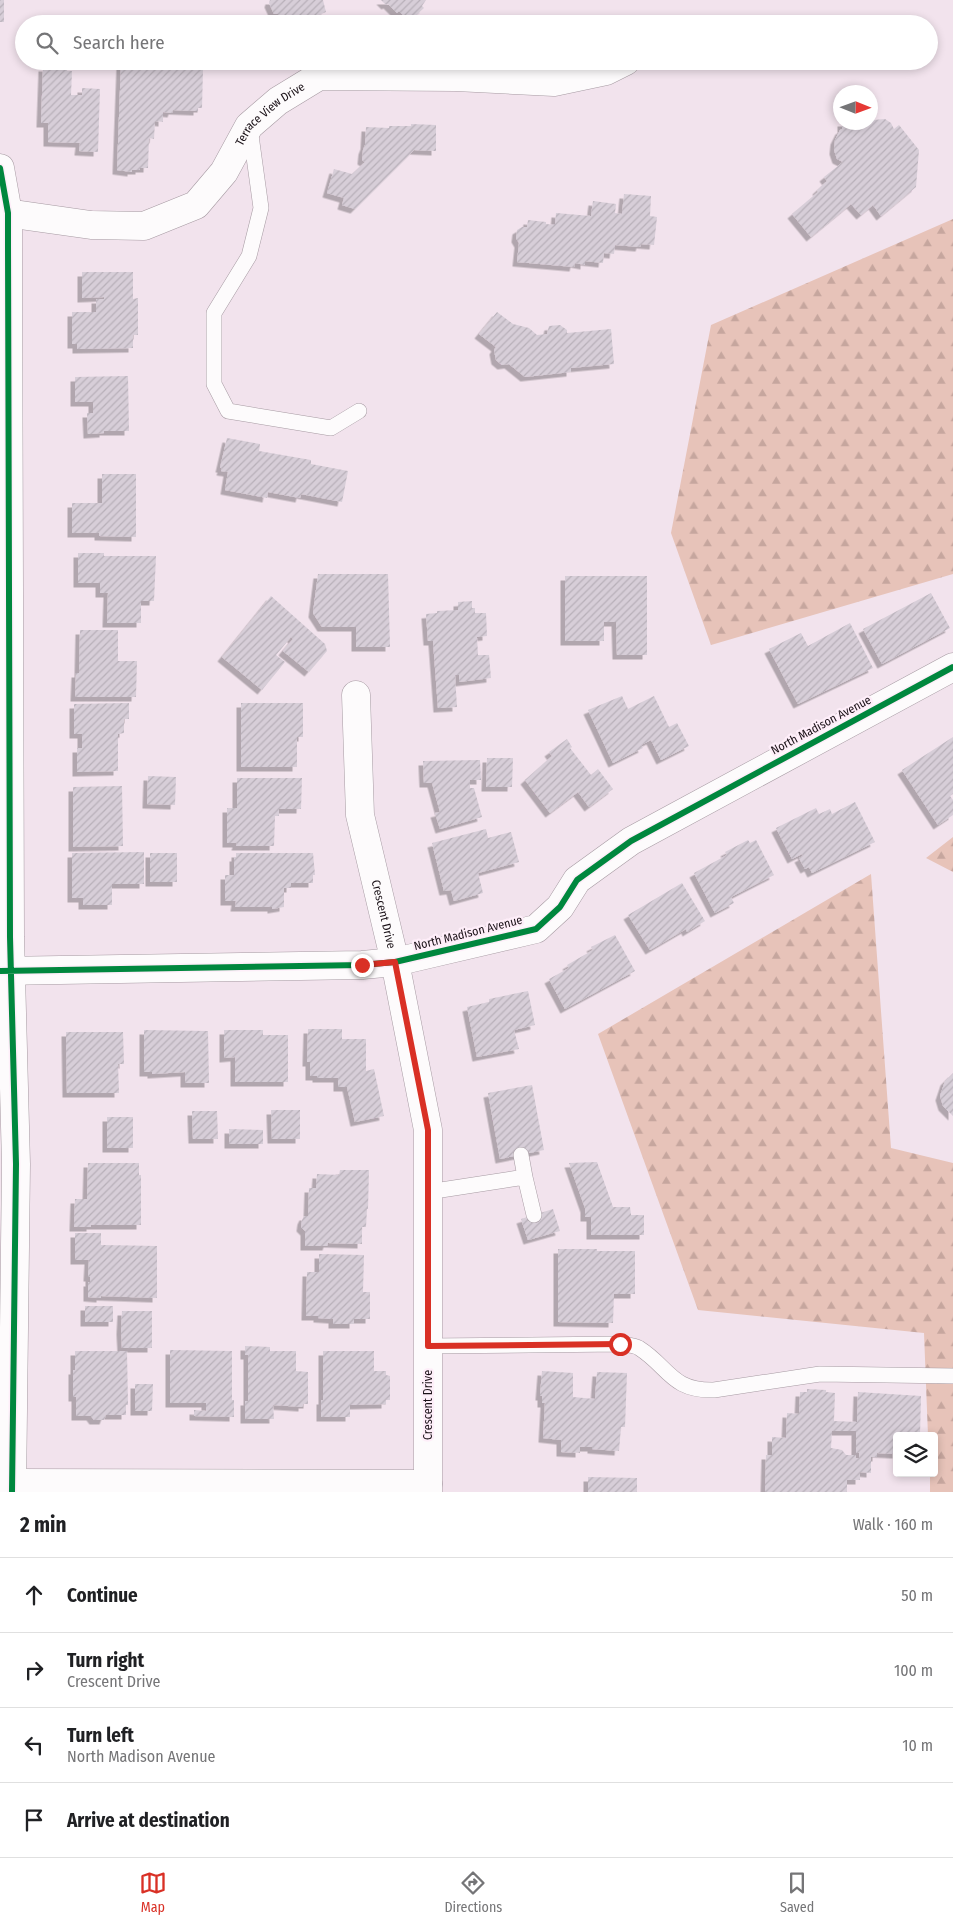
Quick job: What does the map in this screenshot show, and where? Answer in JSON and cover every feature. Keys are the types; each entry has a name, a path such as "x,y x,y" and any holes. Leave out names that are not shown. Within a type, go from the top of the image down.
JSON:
{"street":[{"name":"Terrace View Drive","path":"4,213 91,225 144,226 196,205 224,172 250,126 278,101 319,76 456,77 554,82 608,70"},
{"path":"0,168 4,213 5,971 16,1164 12,1488 428,1488"},
{"name":"North Madison Avenue","path":"5,971 362,965 395,962 536,929 560,907 577,880 631,841 953,667"},
{"name":"Crescent Drive","path":"356,696 360,815 395,962 428,1130 428,1488"}],"lane":[{"path":"250,126 261,208 249,256 214,313 214,384 228,410 331,428 359,411"},
{"path":"521,1155 534,1215"},
{"path":"428,1192 525,1177"},
{"path":"428,1346 620,1344 638,1347 677,1382 698,1391 820,1374 953,1376"}],"green space":[{"path":"953,219 953,574 711,645 671,533 711,325"},
{"path":"953,837 953,872 926,858"},
{"path":"871,874 891,1148 953,1163 953,1492 930,1492 930,1477 938,1477 938,1432 928,1432 924,1333 698,1310 598,1034"}],"building":[{"path":"0,0 4,0 4,22 0,22"},
{"path":"270,0 323,0 326,12 319,15 278,15 274,14 269,3"},
{"path":"381,0 426,0 422,6 424,8 416,15 403,15 399,11 397,13 388,4 386,5"},
{"path":"43,70 72,71 71,95 82,95 82,88 100,89 98,152 79,151 80,143 48,142 48,123 41,123"},
{"path":"121,70 203,70 202,108 198,108 198,111 173,110 172,113 163,112 163,122 155,121 154,139 149,138 148,168 132,170 132,172 117,170"},
{"path":"885,119 891,123 894,129 899,125 919,150 916,187 881,216 873,205 861,215 851,204 811,237 792,214 818,192 817,190 827,181 824,177 843,162 837,159 834,150 835,140 840,130 878,130 878,120"},
{"path":"411,124 436,125 436,151 414,150 355,209 342,205 344,198 327,193 334,169 352,174 365,162 362,160 366,127 389,128 389,126 411,126"},
{"path":"624,194 651,196 650,216 657,217 654,245 641,244 640,247 615,245 614,254 604,253 603,263 585,261 585,265 575,263 574,267 517,262 519,243 516,238 517,230 527,227 528,220 555,225 556,213 591,216 593,201 616,204 615,213 622,214"},
{"path":"82,272 133,272 133,299 138,298 138,335 133,335 133,348 77,349 77,344 72,344 72,312 96,312 96,299 104,299 104,297 82,298"},
{"path":"497,312 513,324 529,328 537,335 547,334 549,326 560,325 567,330 567,333 611,329 614,364 571,368 571,372 525,377 509,364 502,365 496,360 494,350 496,347 479,334"},
{"path":"128,376 129,431 104,431 104,433 88,434 87,413 93,413 93,402 75,402 75,377"},
{"path":"227,438 260,444 259,451 311,460 311,464 348,471 342,502 301,494 300,498 268,492 267,498 225,490 228,472 221,471 222,468 220,468"},
{"path":"102,474 136,474 136,537 99,536 99,533 72,533 72,503 102,503"},
{"path":"78,553 104,553 104,556 156,556 154,601 141,601 141,623 107,623 108,593 100,593 100,583 78,583"},
{"path":"318,574 388,574 390,647 356,647 356,627 322,627 313,613"},
{"path":"565,576 647,576 647,655 617,655 616,622 604,622 604,641 565,641"},
{"path":"931,593 950,628 882,664 863,629"},
{"path":"271,596 325,644 327,651 309,672 283,651 293,639 291,637 276,655 285,662 262,690 222,657"},
{"path":"472,601 472,608 475,608 475,613 486,613 487,636 477,637 478,655 489,655 491,678 459,682 459,675 455,675 457,707 438,708 433,641 428,641 426,614 437,613 437,611 458,610 458,602"},
{"path":"850,623 873,668 798,704 769,649 801,633 808,646"},
{"path":"80,630 118,630 118,661 137,661 136,697 75,697 76,673 79,673"},
{"path":"622,696 628,709 654,696 669,727 677,723 689,746 661,760 651,740 641,745 643,748 613,763 588,710"},
{"path":"129,703 129,719 124,719 124,733 118,734 118,771 77,772 77,748 82,748 82,734 74,734 74,704"},
{"path":"241,703 303,703 303,737 297,737 297,767 241,767"},
{"path":"953,737 953,794 950,796 953,800 953,815 938,825 902,770"},
{"path":"567,739 572,747 570,748 591,775 598,769 613,789 589,807 578,792 550,813 525,780 552,756 549,752"},
{"path":"487,758 513,758 512,787 486,787"},
{"path":"480,760 481,780 470,780 470,788 474,788 482,817 440,829 435,813 440,812 432,783 424,783 423,761"},
{"path":"148,776 176,777 175,805 147,804"},
{"path":"237,778 302,778 301,809 279,809 279,816 275,816 274,846 236,846 237,843 227,843 227,808 237,808"},
{"path":"122,786 123,846 73,847 73,787"},
{"path":"855,802 875,842 812,873 809,867 805,869 799,858 803,856 802,854 792,859 776,828 816,808 819,814 830,809 832,814"},
{"path":"486,829 488,838 511,832 519,862 478,873 483,893 454,901 451,890 444,891 432,843"},
{"path":"748,840 750,843 756,840 774,875 731,897 734,903 715,913 694,873 727,855 725,852"},
{"path":"144,852 144,884 112,884 112,905 83,905 83,898 72,898 72,853"},
{"path":"150,853 177,853 177,882 150,882"},
{"path":"236,853 313,853 315,875 313,875 313,883 291,883 291,888 284,888 284,907 272,909 272,907 235,907 236,901 225,901 225,875 234,875 234,857 236,857"},
{"path":"682,883 705,921 687,932 686,929 650,950 628,915"},
{"path":"615,935 635,971 565,1009 549,979 569,968 567,965 593,950 591,947"},
{"path":"528,991 535,1025 514,1030 519,1049 477,1057 467,1007 489,1002 489,999"},
{"path":"308,1029 342,1029 342,1039 366,1039 366,1071 374,1069 384,1116 355,1122 347,1087 338,1087 338,1078 310,1076 310,1062 307,1062"},
{"path":"144,1030 208,1031 209,1083 185,1083 185,1072 152,1074 152,1072 144,1072"},
{"path":"224,1030 263,1030 263,1035 288,1035 288,1082 235,1082 235,1057 224,1058"},
{"path":"66,1032 123,1032 124,1064 118,1064 119,1093 67,1093"},
{"path":"953,1073 953,1116 943,1106 940,1096 945,1081"},
{"path":"532,1085 544,1150 500,1159 488,1093"},
{"path":"271,1110 300,1110 300,1139 272,1139"},
{"path":"192,1111 217,1111 218,1139 193,1139"},
{"path":"107,1117 133,1117 133,1148 107,1148"},
{"path":"229,1129 263,1130 263,1144 229,1144"},
{"path":"597,1162 613,1207 630,1207 631,1215 644,1215 644,1235 591,1235 591,1217 585,1217 585,1208 569,1163"},
{"path":"88,1163 139,1163 139,1175 141,1175 141,1225 74,1227 75,1199 87,1199"},
{"path":"340,1170 369,1170 368,1209 366,1227 362,1227 362,1244 328,1243 327,1246 305,1246 305,1231 301,1227 304,1216 308,1216 309,1188 316,1188 317,1174 339,1175"},
{"path":"553,1209 560,1231 528,1240 521,1219"},
{"path":"75,1233 101,1233 101,1245 157,1246 157,1298 88,1297 88,1282 90,1282 90,1277 88,1277 89,1260 75,1260"},
{"path":"558,1249 635,1251 635,1294 614,1294 613,1323 558,1322"},
{"path":"319,1254 364,1255 363,1292 370,1292 370,1319 354,1319 354,1324 333,1324 333,1319 306,1316 307,1272 319,1272"},
{"path":"85,1306 113,1306 113,1322 85,1322"},
{"path":"122,1311 152,1311 152,1348 122,1348"},
{"path":"245,1346 270,1347 270,1351 296,1351 296,1371 308,1372 308,1404 303,1404 303,1407 273,1405 274,1419 245,1419 245,1401 248,1401 248,1355 245,1355"},
{"path":"170,1350 232,1351 234,1417 194,1416 194,1410 206,1411 206,1403 170,1403"},
{"path":"75,1351 127,1351 128,1405 126,1405 126,1415 106,1415 104,1420 94,1420 91,1416 76,1416 76,1397 73,1397"},
{"path":"323,1351 374,1351 374,1371 386,1371 386,1375 390,1376 390,1400 386,1400 386,1404 350,1405 350,1417 321,1417"},
{"path":"542,1371 573,1373 573,1397 595,1399 597,1372 627,1373 625,1427 621,1427 619,1451 580,1447 580,1453 561,1452 561,1440 543,1438 545,1403 542,1403 542,1396 540,1396"},
{"path":"135,1384 153,1384 152,1411 135,1411"},
{"path":"807,1389 826,1390 826,1392 835,1393 834,1421 857,1422 858,1392 921,1396 920,1432 893,1432 893,1454 877,1453 877,1457 871,1457 871,1473 860,1472 860,1480 847,1480 847,1492 765,1492 766,1455 772,1455 772,1437 786,1438 787,1413 799,1414 800,1392 807,1392","holes":["832,1431 856,1431 856,1453 859,1453 859,1458 856,1458 856,1455 846,1455 842,1450 831,1448"]},
{"path":"588,1477 637,1478 637,1492 588,1492"}],"cycle path":[{"path":"0,168 8,213 10,937 16,1164 12,1492"},
{"path":"0,971 362,965 395,962 536,929 560,907 577,880 631,841 953,667"}],"route":[{"path":"362,965 395,962 428,1130 428,1346 620,1344"}]}
